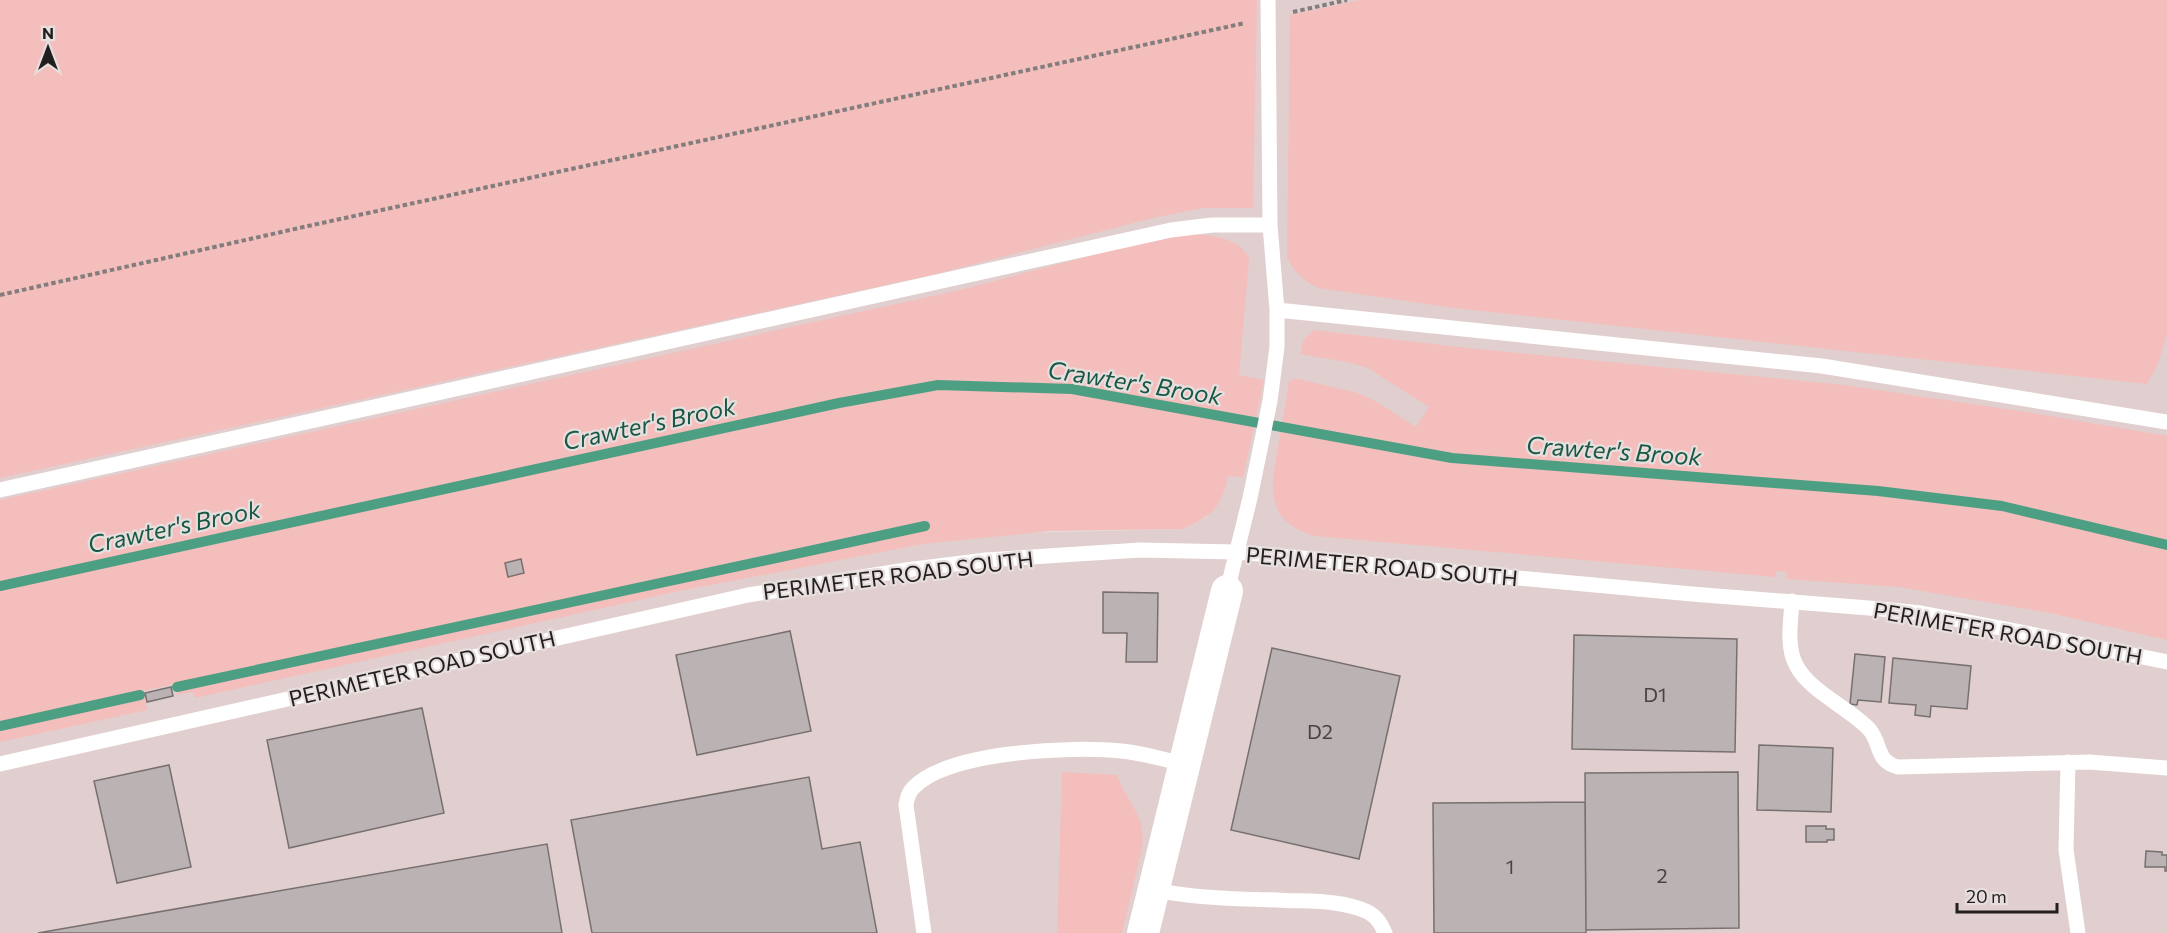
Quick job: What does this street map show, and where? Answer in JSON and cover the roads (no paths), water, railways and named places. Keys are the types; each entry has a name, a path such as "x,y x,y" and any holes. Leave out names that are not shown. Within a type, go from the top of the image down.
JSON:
{"street":[{"path":"1143,933 1227,591"}],"lane":[{"path":"1227,591 1270,400 1276,356 1277,310 1270,225 1268,0"},
{"path":"0,490 1171,230 1212,225 1270,225"},
{"path":"1277,310 1822,366 2167,422"},
{"name":"PERIMETER ROAD SOUTH","path":"0,764 748,595 986,560 1140,550 1236,552 1921,613 2167,662"},
{"path":"1792,601 1791,641 1796,666 1810,682 1868,728 1877,742 1881,756 1891,765 1898,767 2068,762 2167,768"},
{"path":"924,933 906,805 908,795 924,780 955,766 993,757 1067,749 1124,751 1184,764"},
{"path":"2068,762 2066,850 2078,933"},
{"path":"1154,890 1200,897 1341,904 1374,917 1385,933"}],"waterway":[{"name":"Crawter's Brook","path":"0,586 839,403 938,385 1072,389 1452,458 1878,491 2002,506 2167,545"},
{"path":"177,687 925,526"},
{"path":"0,726 140,695"}]}
